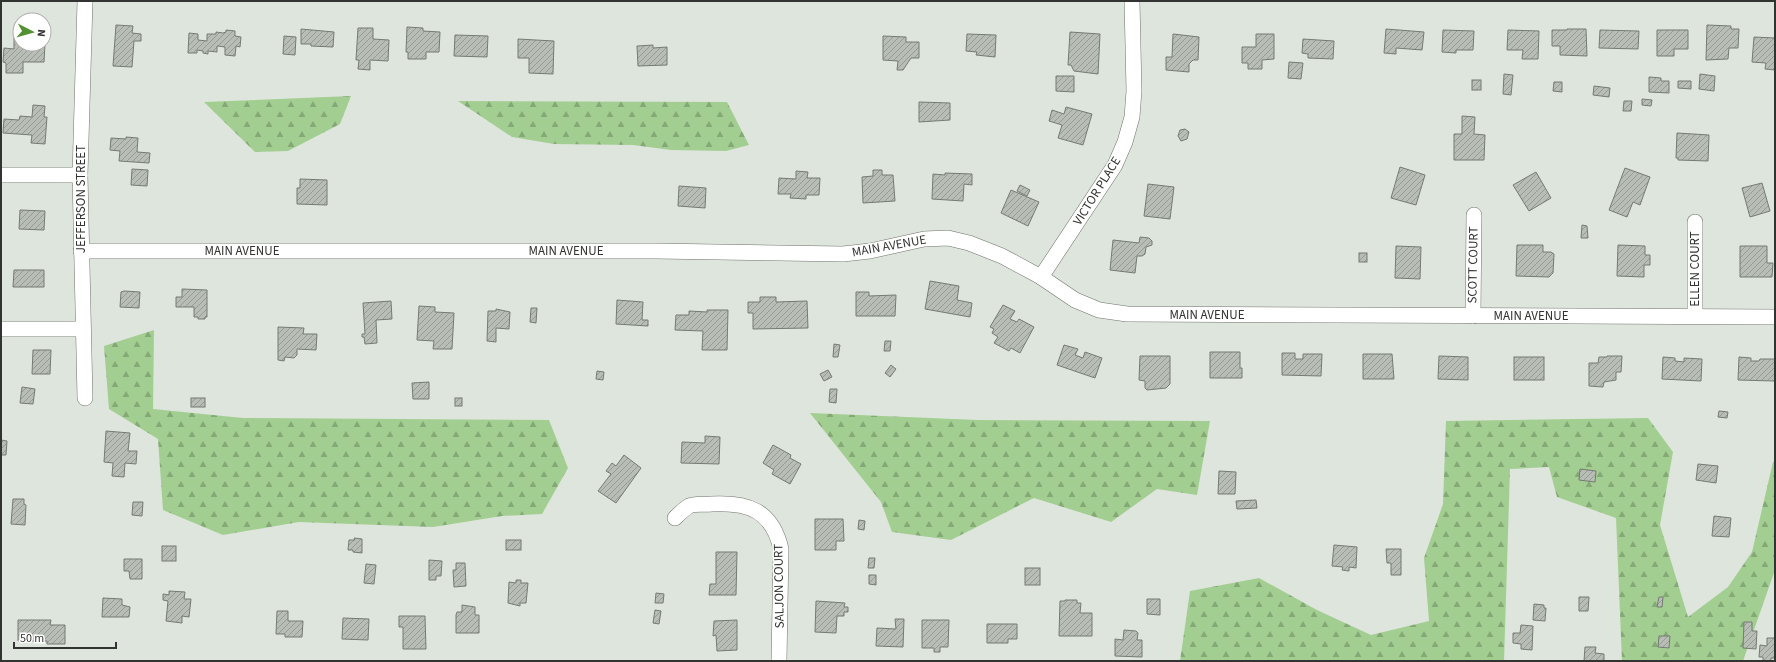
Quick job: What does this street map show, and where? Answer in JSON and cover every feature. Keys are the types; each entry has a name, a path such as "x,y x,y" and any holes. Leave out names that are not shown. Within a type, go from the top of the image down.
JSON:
{"street":[{"name":"JEFFERSON STREET","path":"85,1 80,175 82,329 85,398"},
{"name":"VICTOR PLACE","path":"1041,277 1115,165 1125,142 1132,117 1134,91 1132,1"},
{"path":"1,175 80,175"},
{"name":"SCOTT COURT","path":"1473,316 1474,215"},
{"name":"ELLEN COURT","path":"1695,222 1695,316"},
{"name":"MAIN AVENUE","path":"81,251 656,251 843,254 870,251 924,239 948,238 969,243 986,250 1041,277 1075,300 1099,310 1127,314 1775,317"},
{"path":"1,329 82,329"},
{"name":"SALJON COURT","path":"675,518 691,505 730,503 759,511 769,520 778,538 781,549 779,661"}],"green space":[{"path":"351,96 340,124 288,151 255,152 204,102"},
{"path":"458,101 727,102 749,145 726,151 671,150 633,145 554,144 512,137"},
{"path":"154,330 153,409 243,418 549,420 568,468 542,514 502,516 433,527 299,522 223,535 163,510 158,439 109,409 104,346"},
{"path":"810,413 978,420 1210,421 1197,495 1157,489 1111,522 1034,498 951,540 892,532 881,502"},
{"path":"1648,418 1673,452 1660,525 1688,617 1728,587 1752,552 1773,462 1775,461 1775,570 1743,661 1622,661 1616,518 1557,497 1549,467 1510,469 1504,661 1180,661 1190,591 1259,578 1317,610 1371,635 1429,621 1424,558 1443,504 1446,421"}],"building":[{"path":"116,25 133,26 132,33 141,34 141,41 134,41 132,67 113,66"},
{"path":"1707,25 1731,26 1731,29 1739,29 1738,48 1729,48 1728,59 1706,60"},
{"path":"407,27 423,28 423,31 440,32 439,52 426,52 426,59 408,59 408,52 406,52"},
{"path":"358,28 373,28 373,39 389,40 388,61 370,60 370,70 358,69 359,60 356,60"},
{"path":"301,29 334,32 333,47 301,44"},
{"path":"1386,29 1424,32 1422,50 1396,48 1396,54 1384,53"},
{"path":"1586,29 1587,56 1560,55 1560,46 1552,46 1552,30"},
{"path":"226,30 235,31 235,36 241,37 240,47 236,46 235,56 225,55 225,47 217,46 217,52 208,51 208,54 197,50 197,53 188,53 189,33 198,34 198,40 207,41 207,34 216,34 216,32 223,33 226,32"},
{"path":"1443,30 1474,31 1473,50 1456,50 1456,53 1442,52"},
{"path":"1508,30 1539,31 1538,59 1522,59 1523,50 1507,50"},
{"path":"1600,30 1639,31 1638,49 1599,48"},
{"path":"1657,30 1688,30 1688,49 1674,49 1674,56 1657,56"},
{"path":"1070,32 1100,34 1098,74 1074,71 1071,65 1068,65"},
{"path":"967,34 996,35 995,57 976,55 977,52 966,51"},
{"path":"1173,34 1199,37 1198,60 1193,60 1189,64 1189,72 1166,70 1166,57 1172,57"},
{"path":"1256,34 1274,34 1274,59 1262,60 1262,69 1248,69 1248,63 1242,63 1242,47 1256,47"},
{"path":"455,35 488,36 487,57 454,56"},
{"path":"284,36 296,37 295,55 283,54"},
{"path":"883,36 906,37 906,42 919,42 919,58 911,58 903,70 897,70 898,61 883,60"},
{"path":"1754,37 1775,38 1775,70 1765,69 1766,63 1752,62"},
{"path":"518,39 554,41 553,74 529,73 529,58 518,58"},
{"path":"1303,39 1334,41 1333,59 1308,58 1308,54 1302,53"},
{"path":"653,45 653,48 667,47 667,65 638,66 637,46"},
{"path":"4,48 12,49 12,52 45,52 44,62 23,62 23,73 6,73 6,63 3,62"},
{"path":"1289,62 1303,63 1301,79 1288,78"},
{"path":"1504,74 1513,75 1511,95 1503,94"},
{"path":"1700,74 1715,76 1714,91 1699,89"},
{"path":"1056,76 1074,76 1074,92 1056,91"},
{"path":"1649,77 1661,78 1661,81 1669,81 1669,93 1649,92"},
{"path":"1472,80 1481,80 1481,90 1472,90"},
{"path":"1678,81 1691,81 1691,89 1678,88"},
{"path":"1554,82 1562,82 1562,92 1553,91"},
{"path":"1594,86 1610,88 1609,97 1593,95"},
{"path":"1642,99 1652,100 1651,106 1642,105"},
{"path":"1624,101 1632,101 1631,111 1623,111"},
{"path":"919,102 950,103 950,120 919,122"},
{"path":"33,105 45,106 44,117 47,117 45,144 31,143 32,135 3,133 4,119 19,120 20,116 32,117"},
{"path":"1066,107 1092,114 1083,145 1058,138 1062,125 1049,121 1052,110 1064,114"},
{"path":"1462,116 1475,117 1474,134 1485,135 1484,160 1454,160 1454,134 1462,134"},
{"path":"1185,129 1189,132 1187,139 1181,141 1178,136 1180,130"},
{"path":"1677,133 1709,135 1708,161 1678,160 1678,158 1676,158"},
{"path":"126,137 138,138 137,152 150,153 149,163 119,161 120,151 110,150 111,138 126,139"},
{"path":"1400,167 1425,175 1416,205 1391,198"},
{"path":"1625,168 1650,177 1640,205 1633,202 1627,217 1609,210"},
{"path":"132,169 148,170 147,186 131,185"},
{"path":"873,170 882,170 882,175 893,175 895,201 863,203 862,177 873,176"},
{"path":"796,171 808,172 807,178 820,178 819,195 806,195 806,199 790,198 791,194 778,194 779,178 796,179"},
{"path":"1536,172 1551,198 1529,211 1513,185"},
{"path":"945,173 972,174 972,185 964,184 963,201 932,199 933,174 945,175"},
{"path":"300,179 327,180 327,205 297,204 297,188 300,188"},
{"path":"1762,183 1770,211 1750,217 1742,188"},
{"path":"1148,184 1174,187 1170,219 1144,216"},
{"path":"1020,185 1030,190 1027,196 1017,191"},
{"path":"679,186 706,188 705,208 678,206"},
{"path":"1011,190 1039,202 1028,226 1001,213"},
{"path":"20,210 45,211 44,230 19,229"},
{"path":"1582,225 1587,226 1588,238 1581,238"},
{"path":"1140,237 1149,238 1152,241 1152,245 1146,247 1145,254 1142,256 1137,256 1135,273 1110,270 1113,240 1139,243"},
{"path":"1517,245 1543,245 1543,252 1551,252 1554,254 1553,273 1549,277 1516,276"},
{"path":"1618,245 1645,246 1645,255 1650,255 1650,265 1644,265 1644,277 1617,276"},
{"path":"1396,246 1421,247 1420,279 1395,278"},
{"path":"1740,246 1767,246 1767,263 1773,263 1772,277 1740,277"},
{"path":"1359,253 1367,253 1367,262 1359,262"},
{"path":"14,270 44,270 44,287 13,287"},
{"path":"930,281 959,286 957,300 972,303 970,317 925,309"},
{"path":"182,289 207,290 207,317 205,317 205,319 198,319 198,317 194,317 194,307 176,307 176,297 182,297"},
{"path":"121,292 140,292 139,308 120,307"},
{"path":"856,292 869,292 869,296 896,295 895,316 856,316"},
{"path":"760,297 776,297 776,302 807,301 808,328 753,329 753,313 748,313 748,302 760,302"},
{"path":"617,300 643,302 642,320 648,320 648,326 616,324"},
{"path":"391,301 392,319 376,320 377,343 365,344 364,337 362,337 362,334 365,334 363,303"},
{"path":"1003,305 1015,311 1010,319 1017,322 1019,319 1034,327 1020,353 1011,348 1009,351 994,343 998,337 992,333 994,329 990,327"},
{"path":"419,306 435,307 435,312 454,313 452,349 433,349 434,341 417,340"},
{"path":"531,308 537,308 536,323 530,322"},
{"path":"496,309 510,312 509,329 496,328 496,342 487,341 488,311 496,311"},
{"path":"707,310 728,310 727,350 702,350 703,331 675,330 676,315 689,315 689,311 707,312"},
{"path":"278,327 304,328 303,334 317,334 316,350 297,349 297,355 294,358 285,357 284,361 278,360"},
{"path":"885,341 891,341 890,351 884,351"},
{"path":"834,344 840,345 838,357 833,357"},
{"path":"1064,345 1078,349 1075,355 1083,358 1085,352 1102,358 1095,378 1057,365"},
{"path":"33,350 51,350 50,374 32,374"},
{"path":"1210,352 1240,352 1240,368 1242,368 1242,378 1210,378"},
{"path":"1282,353 1295,353 1295,359 1303,359 1303,354 1322,354 1321,376 1282,375"},
{"path":"1363,354 1392,354 1394,379 1363,379"},
{"path":"1140,356 1170,356 1170,384 1166,388 1147,390 1145,388 1145,381 1139,380"},
{"path":"1439,356 1468,357 1468,380 1438,379"},
{"path":"1622,356 1621,372 1616,372 1616,380 1604,382 1603,387 1589,386 1589,363 1598,363 1599,357"},
{"path":"1514,357 1544,357 1544,380 1514,380"},
{"path":"1663,357 1675,358 1675,361 1684,362 1684,358 1702,359 1701,381 1662,379"},
{"path":"1739,357 1751,358 1751,361 1759,361 1760,359 1775,359 1775,381 1738,380"},
{"path":"891,365 896,369 890,377 885,373"},
{"path":"828,370 832,377 824,381 820,374"},
{"path":"597,371 604,372 603,380 596,379"},
{"path":"429,382 429,399 413,399 412,383"},
{"path":"22,387 35,389 33,404 20,403"},
{"path":"830,389 837,389 836,403 829,402"},
{"path":"191,398 205,398 205,407 191,407"},
{"path":"455,398 462,398 462,406 455,406"},
{"path":"1719,411 1728,412 1727,418 1718,417"},
{"path":"106,431 130,433 128,451 137,451 136,464 125,463 124,477 112,476 113,463 104,462"},
{"path":"705,436 720,437 719,464 681,463 682,442 705,443"},
{"path":"1,440 7,441 6,455 1,455"},
{"path":"773,445 791,455 790,458 801,464 790,484 772,474 774,470 763,463"},
{"path":"624,455 641,468 616,503 598,491 611,474 606,471 612,463 616,466"},
{"path":"1698,464 1718,466 1716,483 1696,480"},
{"path":"1580,469 1596,471 1595,482 1579,480"},
{"path":"1219,471 1236,472 1235,494 1218,494"},
{"path":"13,499 24,499 24,504 26,505 25,525 11,524"},
{"path":"1256,500 1257,508 1237,509 1236,501"},
{"path":"133,502 143,502 142,516 132,515"},
{"path":"1714,516 1731,518 1729,537 1712,536"},
{"path":"815,519 843,519 844,541 836,541 836,550 815,550"},
{"path":"859,520 865,521 864,530 858,529"},
{"path":"354,538 362,539 362,553 348,550 349,540 355,540"},
{"path":"506,540 521,540 521,550 506,550"},
{"path":"1334,545 1357,547 1356,568 1349,567 1349,571 1342,570 1343,567 1332,566"},
{"path":"162,546 176,546 176,561 162,561"},
{"path":"1386,549 1401,549 1401,575 1391,575 1391,563 1387,563"},
{"path":"716,552 737,552 736,595 709,595 710,584 716,584"},
{"path":"869,558 875,558 874,568 868,568"},
{"path":"124,559 142,559 142,579 130,579 129,571 124,571"},
{"path":"429,560 442,561 441,576 436,576 436,580 429,580"},
{"path":"456,563 465,563 466,586 454,587 453,570 456,570"},
{"path":"366,564 376,565 374,584 364,583"},
{"path":"1025,568 1040,568 1040,585 1025,585"},
{"path":"869,575 876,575 876,585 869,584"},
{"path":"516,580 521,580 521,583 528,583 526,603 520,603 520,606 508,603 509,582 516,583"},
{"path":"169,591 185,592 184,599 191,599 189,617 182,616 182,623 166,621 168,601 163,600 163,594 169,595"},
{"path":"656,593 664,594 663,603 655,603"},
{"path":"1579,597 1589,597 1588,611 1579,611"},
{"path":"1659,597 1663,597 1662,607 1657,607"},
{"path":"103,598 122,599 122,605 130,607 129,617 102,617"},
{"path":"1147,599 1160,599 1160,615 1147,614"},
{"path":"1077,600 1077,603 1081,603 1080,613 1092,613 1092,636 1059,636 1060,601"},
{"path":"816,601 845,603 844,607 848,607 848,612 844,612 844,616 837,616 836,633 815,632"},
{"path":"1534,604 1544,605 1544,608 1546,608 1545,621 1533,620"},
{"path":"462,605 475,607 475,615 479,615 479,633 456,633 456,615 457,612 462,612"},
{"path":"655,610 661,611 659,624 653,623"},
{"path":"277,611 288,611 288,621 303,621 302,637 285,637 285,634 276,634"},
{"path":"399,616 425,616 426,649 403,649 403,627 399,627"},
{"path":"343,618 369,619 368,640 342,639"},
{"path":"895,619 904,619 903,647 876,646 877,628 896,629"},
{"path":"18,620 51,620 50,625 65,625 65,644 47,644 47,641 18,641"},
{"path":"737,620 737,650 717,651 716,635 713,636 714,621"},
{"path":"922,620 949,620 948,647 940,647 940,652 934,652 934,648 922,648"},
{"path":"1744,622 1752,622 1752,631 1757,631 1756,649 1743,648"},
{"path":"987,624 1017,624 1017,639 1008,639 1008,643 987,643"},
{"path":"1521,625 1533,626 1532,650 1521,649 1521,644 1513,643 1513,633 1520,633"},
{"path":"1124,630 1136,631 1138,633 1137,640 1142,640 1142,657 1115,656 1115,639 1123,640"},
{"path":"1659,636 1670,636 1669,648 1658,647"},
{"path":"1767,638 1775,638 1775,658 1771,658 1771,661 1763,661 1763,657 1759,657 1760,645 1767,646"},
{"path":"1585,647 1596,647 1595,653 1604,654 1604,661 1584,661"}]}
